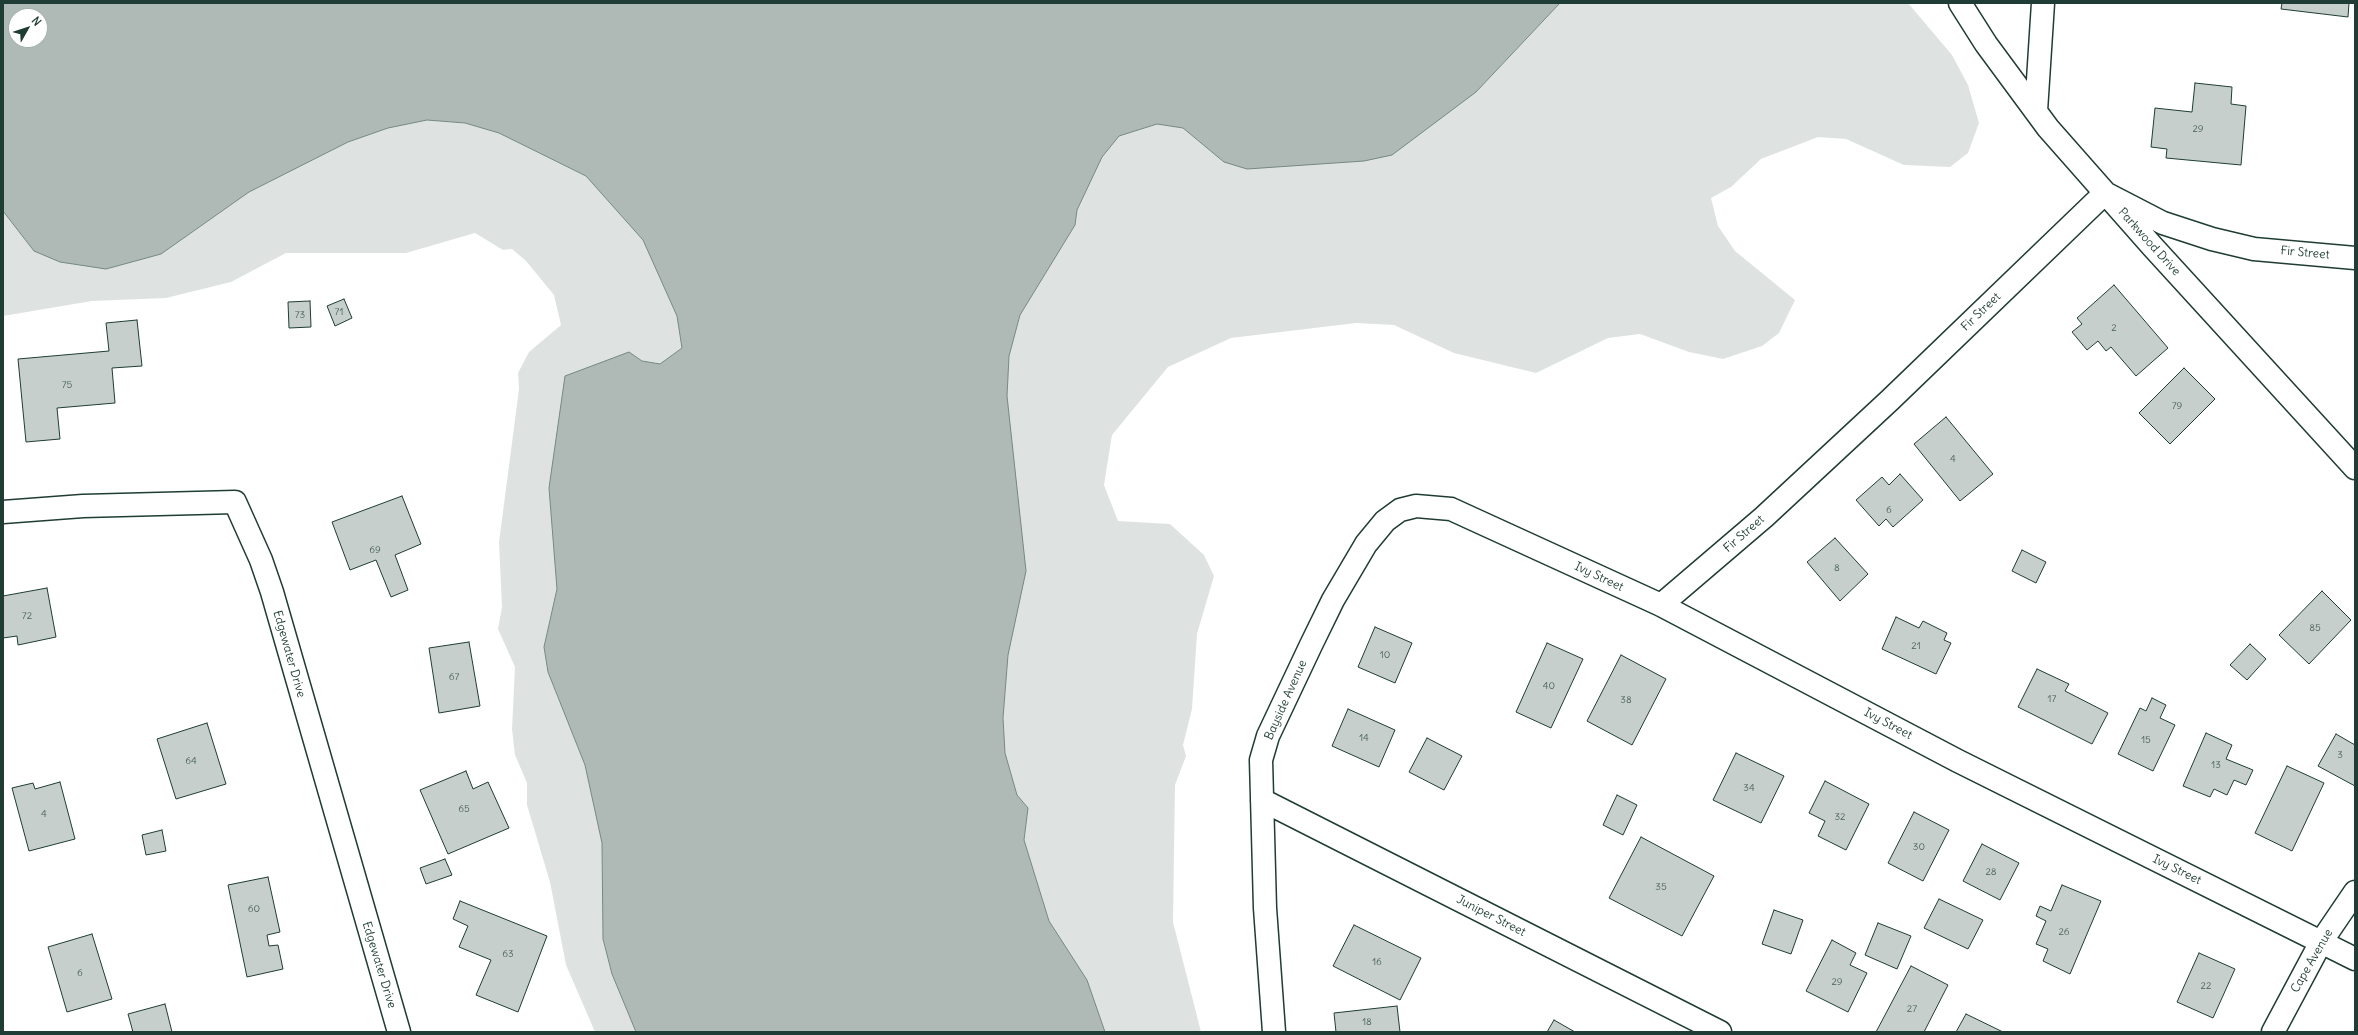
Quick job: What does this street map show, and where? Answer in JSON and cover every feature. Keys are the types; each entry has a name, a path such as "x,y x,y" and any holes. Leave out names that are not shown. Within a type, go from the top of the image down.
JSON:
{"street":[{"name":"Parkwood Drive","path":"1960,3 1986,44 2036,111 2105,193 2355,468"},
{"path":"2036,111 2044,3"},
{"name":"Fir Street","path":"1660,605 1776,506 1890,400 2105,193 2162,224 2212,239 2254,249 2355,258"},
{"name":"Edgewater Drive","path":"3,512 83,506 235,502 261,560 272,592 399,1032"},
{"name":"Ivy Street","path":"1416,506 1451,509 1660,605 1958,761 2355,959"},
{"name":"Bayside Avenue","path":"1274,1032 1265,908 1261,760 1268,736 1333,600 1375,531 1396,513 1416,506"},
{"name":"Juniper Street","path":"1262,800 1720,1032"},
{"name":"Cape Avenue","path":"2273,1032 2322,942 2355,892"}],"shaded area":[{"path":"3,3 1560,3 1476,92 1392,155 1364,161 1247,169 1224,162 1183,128 1157,124 1119,136 1102,157 1077,210 1075,225 1020,315 1009,356 1007,396 1026,571 1008,655 1003,718 1005,753 1017,795 1028,808 1024,840 1049,921 1087,980 1105,1032 636,1032 612,974 603,939 602,843 585,765 548,672 544,647 557,589 549,488 565,376 629,352 642,361 660,364 682,348 677,316 643,240 586,176 499,133 465,123 427,120 388,128 348,142 249,192 161,254 106,269 60,262 34,251 3,211"},
{"path":"1560,3 1908,3 1952,55 1968,85 1979,123 1968,153 1950,167 1904,165 1846,139 1818,137 1761,159 1731,187 1711,198 1718,226 1735,251 1795,300 1779,333 1762,346 1723,359 1689,352 1640,334 1608,338 1536,373 1454,353 1394,325 1356,323 1231,338 1168,367 1112,435 1104,485 1118,521 1170,524 1204,555 1214,576 1197,634 1192,709 1183,745 1186,756 1175,785 1173,922 1201,1032 1105,1032 1087,980 1049,921 1024,840 1028,808 1017,795 1005,753 1003,718 1008,655 1007,396 1009,356 1020,315 1075,225 1077,210 1102,156 1119,136 1157,124 1183,128 1224,162 1476,92"},
{"path":"427,120 465,123 499,133 586,176 643,240 677,316 682,348 660,364 642,361 629,352 549,488 557,589 544,647 548,672 585,765 602,843 603,939 612,974 636,1032 595,1032 566,965 550,882 527,805 527,783 515,755 512,729 515,667 498,629 502,607 499,542 519,389 518,373 529,352 561,325 554,295 526,261 512,249 503,250 475,233 406,253 286,253 231,282 166,298 92,301 3,316 3,211 34,251 161,254 249,192 348,142 388,128"}],"building":[{"path":"2282,3 2349,3 2348,17 2281,9"},
{"path":"2195,83 2232,87 2231,104 2246,106 2241,165 2166,158 2167,149 2151,147 2155,108 2192,112"},
{"path":"2114,285 2168,348 2136,376 2111,347 2106,351 2098,341 2087,350 2072,332 2082,324 2077,318"},
{"path":"344,299 352,318 335,326 327,306"},
{"path":"310,301 311,327 289,328 288,302"},
{"path":"137,320 142,366 112,368 115,403 57,408 60,439 26,442 18,359 109,351 106,323"},
{"path":"2184,368 2215,399 2170,444 2139,413"},
{"path":"1946,417 1993,474 1960,501 1914,444"},
{"path":"1900,474 1923,500 1893,527 1886,519 1879,526 1856,500 1882,477 1889,485"},
{"path":"402,496 421,544 395,555 408,590 391,597 376,560 350,570 332,522"},
{"path":"1835,538 1868,574 1840,601 1807,562"},
{"path":"2022,550 2046,562 2036,583 2012,571"},
{"path":"47,588 56,637 18,645 17,636 3,638 3,596"},
{"path":"2322,591 2351,620 2309,664 2279,635"},
{"path":"1896,617 1919,628 1923,621 1947,633 1944,640 1951,643 1936,674 1882,649"},
{"path":"1375,627 1412,643 1395,683 1358,667"},
{"path":"469,642 480,706 439,713 429,648"},
{"path":"1547,643 1583,659 1551,728 1516,712"},
{"path":"2250,644 2266,659 2247,680 2230,665"},
{"path":"1621,655 1666,679 1632,745 1587,721"},
{"path":"2037,669 2069,684 2065,691 2108,713 2092,744 2018,707"},
{"path":"2152,698 2166,705 2160,718 2175,725 2153,771 2118,754 2140,708 2146,711"},
{"path":"1348,709 1395,730 1379,767 1332,746"},
{"path":"207,723 226,784 176,799 157,739"},
{"path":"2206,733 2232,745 2226,759 2253,770 2246,785 2234,780 2227,795 2214,789 2210,797 2183,786"},
{"path":"2336,734 2355,745 2355,786 2318,766"},
{"path":"1427,738 1462,756 1444,790 1409,772"},
{"path":"1736,753 1784,776 1761,823 1713,800"},
{"path":"2287,766 2324,783 2292,851 2255,833"},
{"path":"466,771 473,789 488,782 509,828 448,854 420,790"},
{"path":"1825,781 1869,804 1846,850 1818,836 1825,821 1809,813"},
{"path":"60,782 75,839 29,851 12,788 33,783 35,789"},
{"path":"1617,795 1637,805 1623,835 1603,825"},
{"path":"1914,812 1949,830 1923,881 1888,863"},
{"path":"162,830 166,851 146,855 142,835"},
{"path":"1641,837 1714,876 1682,936 1609,898"},
{"path":"1982,844 2019,863 2000,900 1963,881"},
{"path":"445,859 452,875 426,884 420,868"},
{"path":"268,877 280,932 267,935 269,946 278,945 283,969 247,977 228,885"},
{"path":"2062,885 2101,901 2070,974 2043,961 2048,949 2036,944 2046,921 2036,916 2040,906 2051,911"},
{"path":"1939,899 1983,920 1968,949 1924,928"},
{"path":"460,901 547,936 518,1012 476,995 491,960 459,947 468,926 453,919"},
{"path":"1774,910 1803,920 1791,954 1762,944"},
{"path":"1878,923 1911,936 1897,969 1865,955"},
{"path":"1354,925 1421,958 1400,1000 1333,966"},
{"path":"92,934 112,999 67,1012 48,947"},
{"path":"1832,940 1856,953 1850,965 1867,973 1848,1012 1806,991"},
{"path":"2199,953 2235,969 2213,1018 2177,1002"},
{"path":"1911,966 1948,985 1924,1032 1876,1032"},
{"path":"165,1004 172,1032 133,1032 128,1014"},
{"path":"1397,1006 1400,1032 1336,1032 1334,1013"},
{"path":"1966,1014 2003,1032 1956,1032"},
{"path":"1554,1020 1575,1032 1547,1032"}]}
